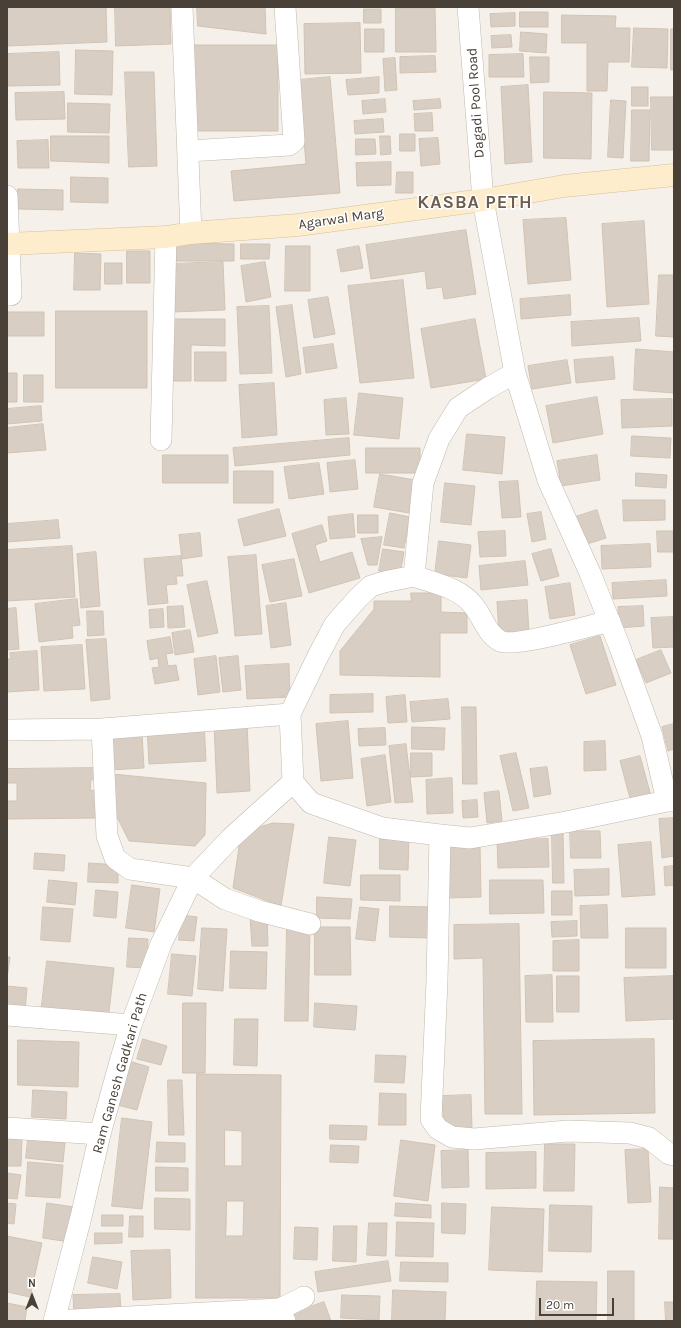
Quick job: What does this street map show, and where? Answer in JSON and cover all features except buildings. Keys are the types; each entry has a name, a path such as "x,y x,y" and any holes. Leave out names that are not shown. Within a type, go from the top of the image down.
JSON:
{"street":[{"path":"182,7 191,232"},
{"path":"188,151 289,145 294,141 285,7"},
{"name":"Dagadi Pool Road","path":"468,7 483,200 515,373 548,480 610,621 652,736 671,801"},
{"name":"Agarwal Marg","path":"8,244 166,237 191,232 298,225 483,200 564,186 674,175"},
{"path":"7,196 11,295"},
{"path":"161,440 166,237"},
{"path":"414,576 423,483 439,439 458,408 488,388 515,373"},
{"path":"610,621 519,642 501,642 489,632 473,605 459,592 414,576 371,586 335,624 290,714 293,782 311,803 382,828 440,836 470,838 566,822 671,801"},
{"path":"7,730 102,729 290,714"},
{"path":"102,729 107,836 115,858 130,869 193,878 225,899 259,911 310,924"},
{"name":"Ram Ganesh Gadkari Path","path":"54,1321 81,1217 100,1134 131,1025 161,944 193,878 230,839 293,782"},
{"path":"440,836 437,981 431,1120 438,1129 452,1137 474,1139 568,1131 630,1133 650,1138 669,1154 674,1155"},
{"path":"7,1014 131,1025"},
{"path":"7,1128 100,1134"},
{"path":"54,1321 282,1315 304,1297"}],"district":[{"name":"KASBA PETH","path":"475,203"}]}
